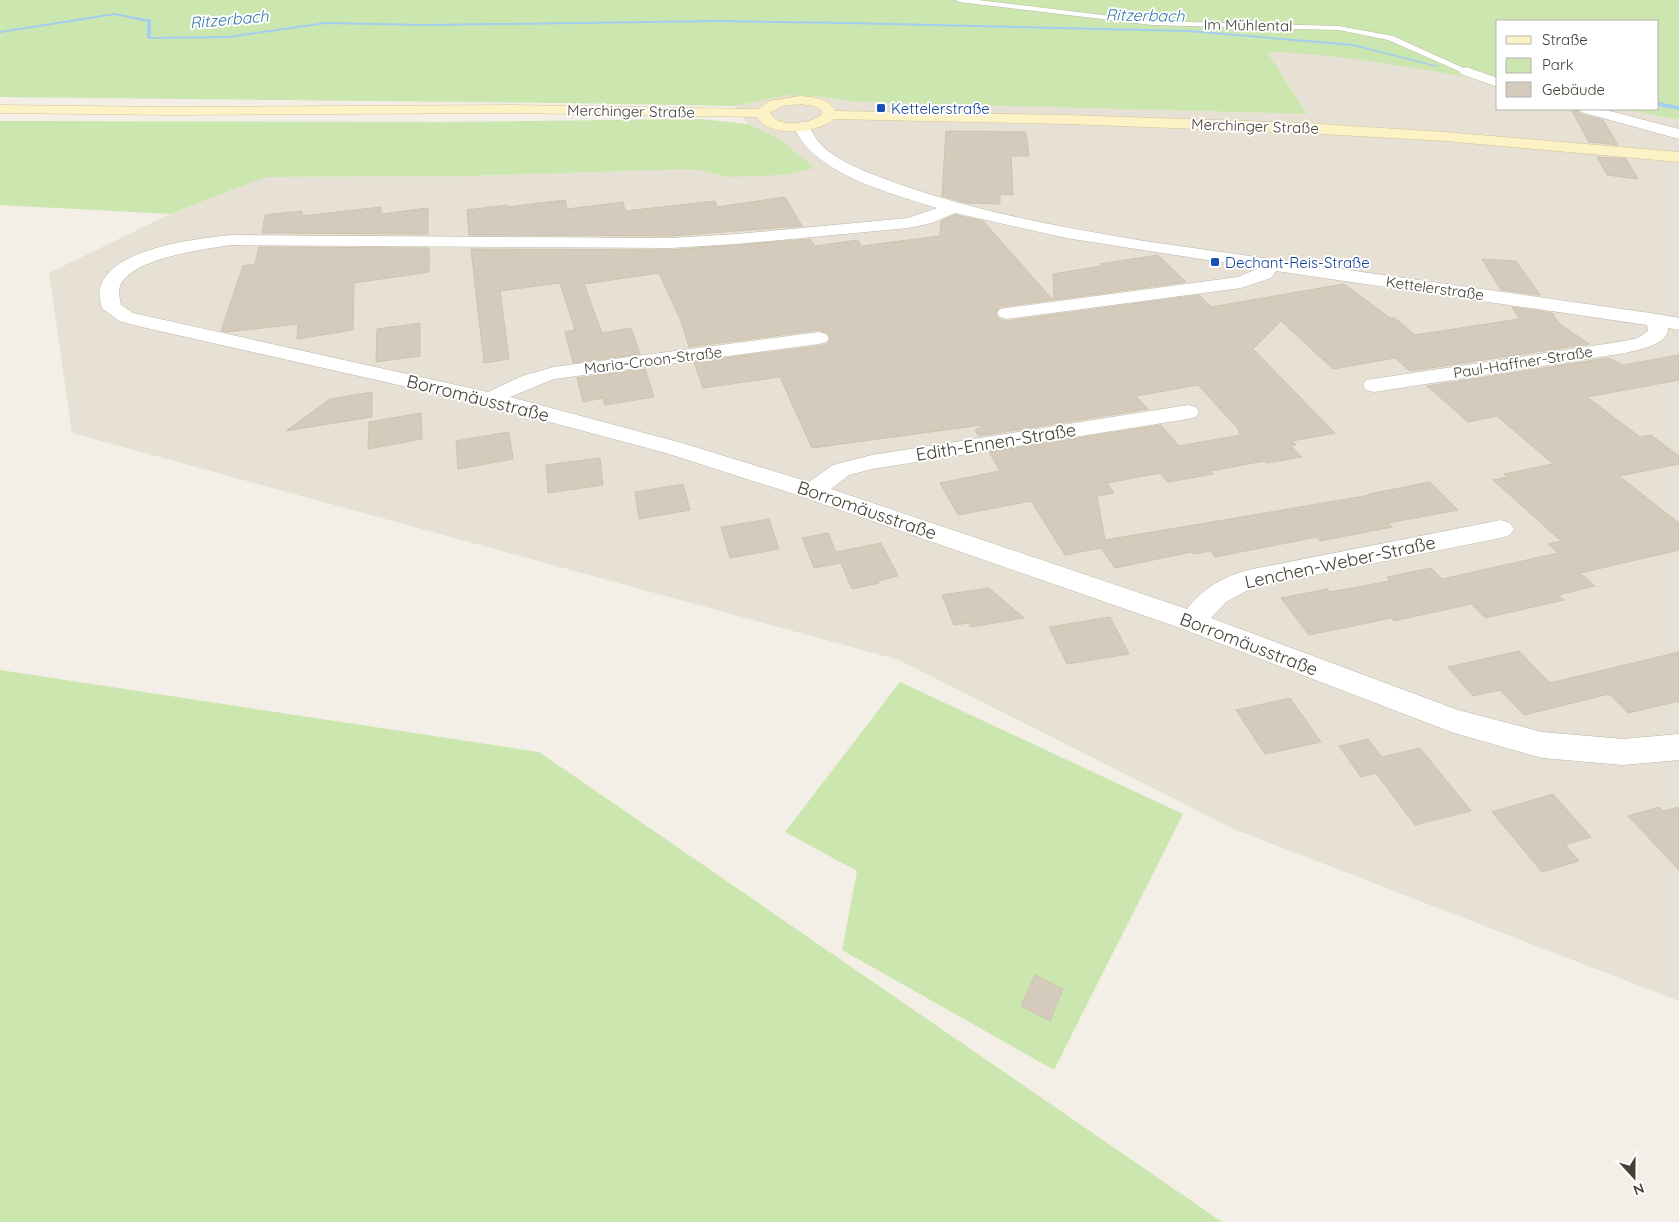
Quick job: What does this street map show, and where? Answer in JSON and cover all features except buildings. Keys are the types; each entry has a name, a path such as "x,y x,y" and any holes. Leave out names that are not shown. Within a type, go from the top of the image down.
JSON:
{"street":[{"name":"Im Mühlental","path":"1466,71 1496,82"},
{"name":"Merchinger Straße","path":"0,109 170,111 501,110 762,113 771,105 779,102 800,100 810,101 826,107 830,111 830,115"},
{"path":"1590,110 1679,134"},
{"name":"Merchinger Straße","path":"762,113 763,117 773,124 802,127 821,123 830,115 1033,118 1306,128 1679,157"},
{"name":"Kettelerstraße","path":"802,127 808,142 828,159 839,165 856,174 951,208 1078,236 1679,324"},
{"name":"Borromäusstraße","path":"951,208 926,219 908,223 671,243 231,240 170,250 144,260 122,272 111,283 109,295 112,308 126,317 491,399 674,448 812,491 1192,622 1454,721 1542,744 1623,752 1679,747"},
{"path":"1007,313 1240,282 1264,274 1271,265"},
{"name":"Paul-Haffner-Straße","path":"1374,385 1625,347 1645,342 1658,333 1657,320"},
{"name":"Maria-Croon-Straße","path":"491,399 532,378 554,373 819,338"},
{"name":"Edith-Ennen-Straße","path":"812,491 841,470 872,462 1188,412"},
{"name":"Lenchen-Weber-Straße","path":"1192,622 1208,600 1220,591 1248,579 1501,529"}],"lane":[{"name":"Im Mühlental","path":"959,0 1152,23 1339,28 1390,38 1466,71"}],"shaded area":[{"path":"1266,52 1306,53 1362,59 1496,82 1496,110 1627,110 1679,120 1679,1001 1236,830 899,660 72,433 49,273 170,214 266,177 467,176 694,169 729,177 815,168 778,138 748,124 735,106 790,95 815,96 857,102 1306,114"}],"green space":[{"path":"0,0 1679,0 1679,120 1627,110 1659,110 1659,20 1496,20 1496,82 1354,59 1267,52 1307,114 857,102 815,96 790,95 735,106 0,97"},
{"path":"701,119 748,124 778,138 815,168 784,175 729,177 694,169 467,176 266,177 170,214 0,205 0,121 441,122"},
{"path":"0,670 539,752 1222,1222 0,1222"},
{"path":"900,682 1183,814 1054,1070 842,950 857,871 785,832"}],"waterway":[{"name":"Ritzerbach","path":"0,32 115,14 149,21 149,38 228,37 326,23 426,25 719,21 1189,31 1353,45 1437,66"},
{"name":"Ritzerbach","path":"1659,104 1679,108"}],"place":[{"name":"Kettelerstraße","path":"881,108"},
{"name":"Dechant-Reis-Straße","path":"1215,262"}]}
